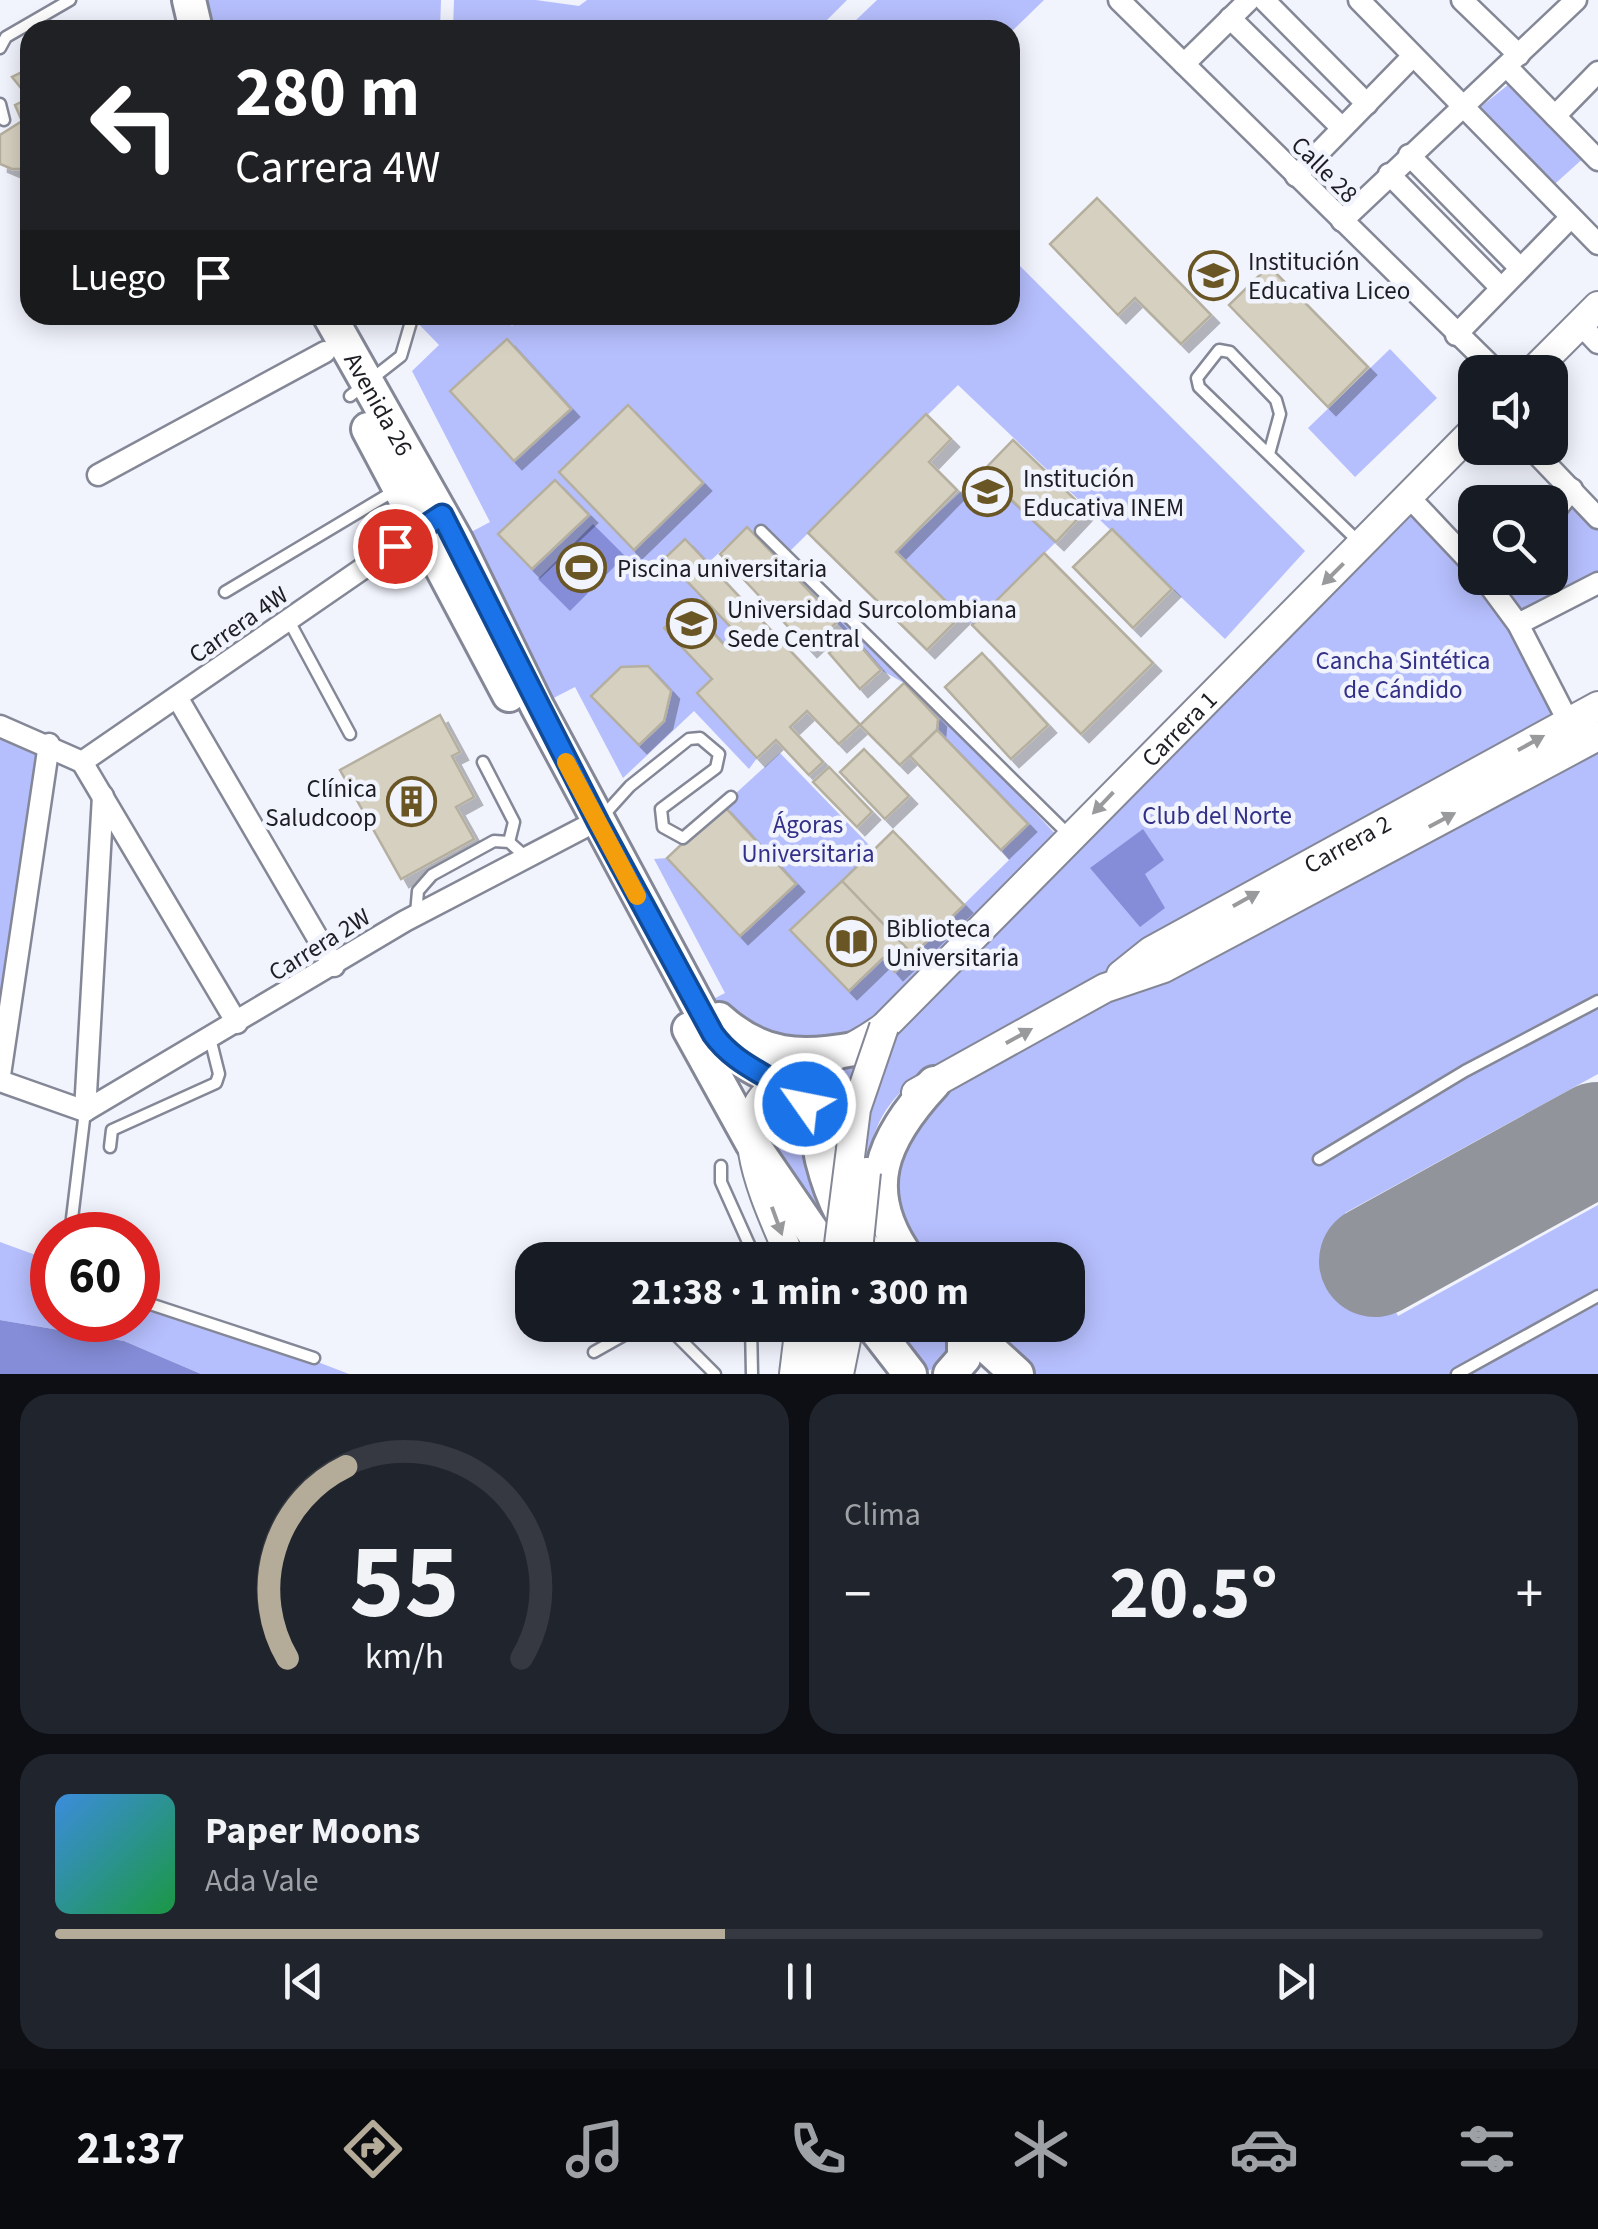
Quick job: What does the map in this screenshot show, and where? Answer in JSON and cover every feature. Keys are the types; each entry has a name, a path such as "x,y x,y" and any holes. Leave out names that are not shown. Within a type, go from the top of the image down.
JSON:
{"main road":[{"path":"1553,355 1592,324"},
{"name":"Avenida 26","path":"312,325 325,352 359,390 432,522 749,1137 822,1242"},
{"name":"Avenida 26","path":"333,325 400,488 432,522"},
{"name":"Carrera 1","path":"779,1084 854,1049 884,1026 1458,447"},
{"name":"Carrera 2","path":"859,1242 866,1172 884,1121 921,1090 1104,988 1152,951 1598,706"},
{"name":"Carrera 2","path":"1104,988 1164,968 1598,736"},
{"name":"Avenida 26","path":"590,825 723,1048 805,1104 840,1207 860,1242"},
{"path":"686,985 735,1032 757,1047 789,1056 854,1049"},
{"path":"837,1242 856,1109 884,1026"},
{"path":"779,1084 760,1100 749,1137 785,1242"},
{"path":"899,1242 883,1196 882,1161 892,1134 921,1090"},
{"path":"794,1374 798,1342"},
{"path":"818,1374 825,1342"},
{"path":"839,1374 845,1342"},
{"path":"885,1342 910,1374"},
{"path":"950,1374 964,1358 964,1342"},
{"path":"982,1342 1017,1374"}],"street":[{"name":"Calle 28","path":"1119,0 1479,355"},
{"path":"1135,16 1152,0"},
{"path":"1184,64 1249,0"},
{"path":"1264,0 1367,104"},
{"path":"1359,0 1598,244"},
{"path":"1462,0 1555,116 1598,160"},
{"path":"1342,221 1573,1"},
{"path":"1230,18 1342,128"},
{"path":"1296,176 1414,56"},
{"path":"1555,116 1598,72"},
{"path":"1409,154 1520,268"},
{"path":"1390,174 1501,288"},
{"path":"1456,334 1571,216"},
{"path":"98,474 325,352"},
{"path":"1548,465 1596,510"},
{"path":"1568,494 1572,489"},
{"path":"1409,497 1458,550"},
{"name":"Carrera 4W","path":"82,762 432,522"},
{"path":"1518,624 1598,583"},
{"path":"1501,595 1569,723"},
{"path":"177,696 334,966"},
{"path":"0,726 49,744 82,762 237,1023"},
{"path":"49,744 0,1078 86,1112 102,796"},
{"name":"Carrera 2W","path":"86,1112 416,915 590,825"}],"lane":[{"path":"36,20 70,0"},
{"path":"0,48 6,38 20,30"},
{"path":"0,104 4,120"},
{"path":"359,390 401,356 410,325"},
{"path":"1269,454 1280,414 1276,400 1230,352 1219,350 1197,378 1199,387 1362,545"},
{"path":"225,592 400,488"},
{"path":"761,531 1070,836"},
{"path":"288,620 350,734"},
{"path":"590,825 630,786 690,739 700,738 719,754 716,768 661,809 663,827 682,838 730,797"},
{"path":"484,762 514,822 509,842"},
{"path":"416,915 418,891 432,874 494,841 509,842 526,858"},
{"path":"1318,1159 1465,1071 1598,1001"},
{"path":"110,1147 112,1130 216,1084 219,1074 210,1038"},
{"path":"73,1212 86,1112"},
{"path":"721,1166 721,1182 748,1242"},
{"path":"1458,1374 1598,1296"},
{"path":"160,1307 314,1358"},
{"path":"594,1352 612,1342"},
{"path":"682,1342 715,1374"},
{"path":"751,1342 752,1374"}],"green space":[{"path":"169,0 441,0 440,20 191,20 187,7"},
{"path":"454,0 536,0 579,6 587,0 847,0 827,20 453,20"},
{"path":"877,0 1044,0 1020,23 1020,20 856,20"},
{"path":"1514,80 1588,154 1547,191 1472,114"},
{"path":"1020,266 1305,551 1225,639 958,385 789,552 1062,841 1407,500 1458,552 1458,595 1568,595 1568,495 1572,490 1598,505 1598,581 1515,624 1571,720 1598,736 1598,1074 1345,1213 1398,1316 1598,1205 1598,1374 1031,1374 995,1342 1085,1342 1085,1242 899,1242 892,1230 908,1085 881,1120 870,1156 876,1238 837,1157 827,1110 818,1092 882,1032 822,1052 698,1007 725,993 654,859 667,858 739,935 723,805 780,753 874,850 790,930 849,991 883,958 896,971 1009,860 1001,850 1028,823 937,730 938,718 904,683 881,670 747,527 708,563 685,539 666,558 741,638 729,650 688,606 664,628 712,679 697,694 757,758 749,769 694,711 623,778 575,687 538,706 456,540 490,522 412,371 439,345 420,325 1020,325"},
{"path":"1390,349 1437,398 1355,477 1308,428"},
{"path":"982,472 1056,542 972,625 896,552"},
{"path":"0,727 47,747 0,1048"},
{"path":"785,1104 795,1113 838,1242 833,1242 763,1130 772,1106"},
{"path":"0,1242 30,1253 30,1325 0,1320"},
{"path":"160,1301 349,1374 201,1374 126,1342 160,1342"},
{"path":"900,1342 954,1342 942,1365 927,1371 918,1367"}],"shaded area":[{"name":"Piscina universitaria","path":"593,524 625,556 570,611 538,579"},
{"path":"1143,829 1164,860 1145,874 1165,908 1140,927 1090,868"},
{"path":"0,1320 30,1325 30,1342 126,1342 201,1374 0,1374"}],"building":[{"path":"20,122 20,169 0,164 0,135"},
{"path":"1097,198 1211,315 1181,344 1135,298 1118,315 1050,244"},
{"path":"1269,266 1368,367 1328,407 1229,305"},
{"path":"507,339 571,409 514,461 450,391"},
{"path":"628,405 703,483 634,550 559,472"},
{"path":"926,414 951,439 929,462 957,490 896,552 961,616 927,650 808,533"},
{"path":"1013,440 1086,510 1056,542 982,472"},
{"path":"555,480 589,515 532,569 498,534"},
{"path":"747,527 838,621 809,649 720,554"},
{"path":"1112,529 1172,589 1133,628 1073,567"},
{"path":"685,539 860,725 839,744 807,711 790,727 823,762 809,775 776,740 757,758 697,693 712,679 664,628 688,606 729,650 741,638 665,558"},
{"path":"1044,553 1153,663 1081,734 972,625"},
{"path":"850,634 881,670 860,689 829,653"},
{"path":"982,653 1048,725 1011,759 945,687"},
{"path":"648,666 671,691 664,721 639,745 591,696 621,667"},
{"path":"904,683 938,719 937,730 900,765 860,725"},
{"name":"Clínica Saludcoop","path":"440,715 460,752 452,756 474,797 456,807 474,839 401,879 340,770"},
{"path":"937,730 1028,824 1001,850 910,756"},
{"path":"864,749 909,796 885,819 840,772"},
{"path":"829,767 872,812 857,827 813,782"},
{"path":"723,805 796,884 740,936 667,858"},
{"path":"893,831 964,905 913,955 842,881"},
{"name":"Biblioteca Universitaria","path":"842,881 913,955 895,972 883,958 849,991 790,930"}],"runway":[{"path":"1375,1261 1598,1138"}],"slow traffic":[{"path":"566,762 637,896"}],"place":[{"name":"Institución Educativa Liceo","path":"1213,275"},
{"name":"Institución Educativa INEM","path":"988,492"},
{"name":"Piscina universitaria","path":"582,568"},
{"name":"Universidad Surcolombiana Sede Central","path":"692,623"},
{"name":"Clínica Saludcoop","path":"412,802"},
{"name":"Biblioteca Universitaria","path":"851,942"}],"route":[{"path":"395,546 442,515 598,822 713,1034 740,1063 793,1092 805,1104"}],"park label":[{"name":"Cancha Sintética de Cándido","path":"1403,674"},
{"name":"Club del Norte","path":"1217,815"},
{"name":"Ágoras Universitaria","path":"808,838"}]}
